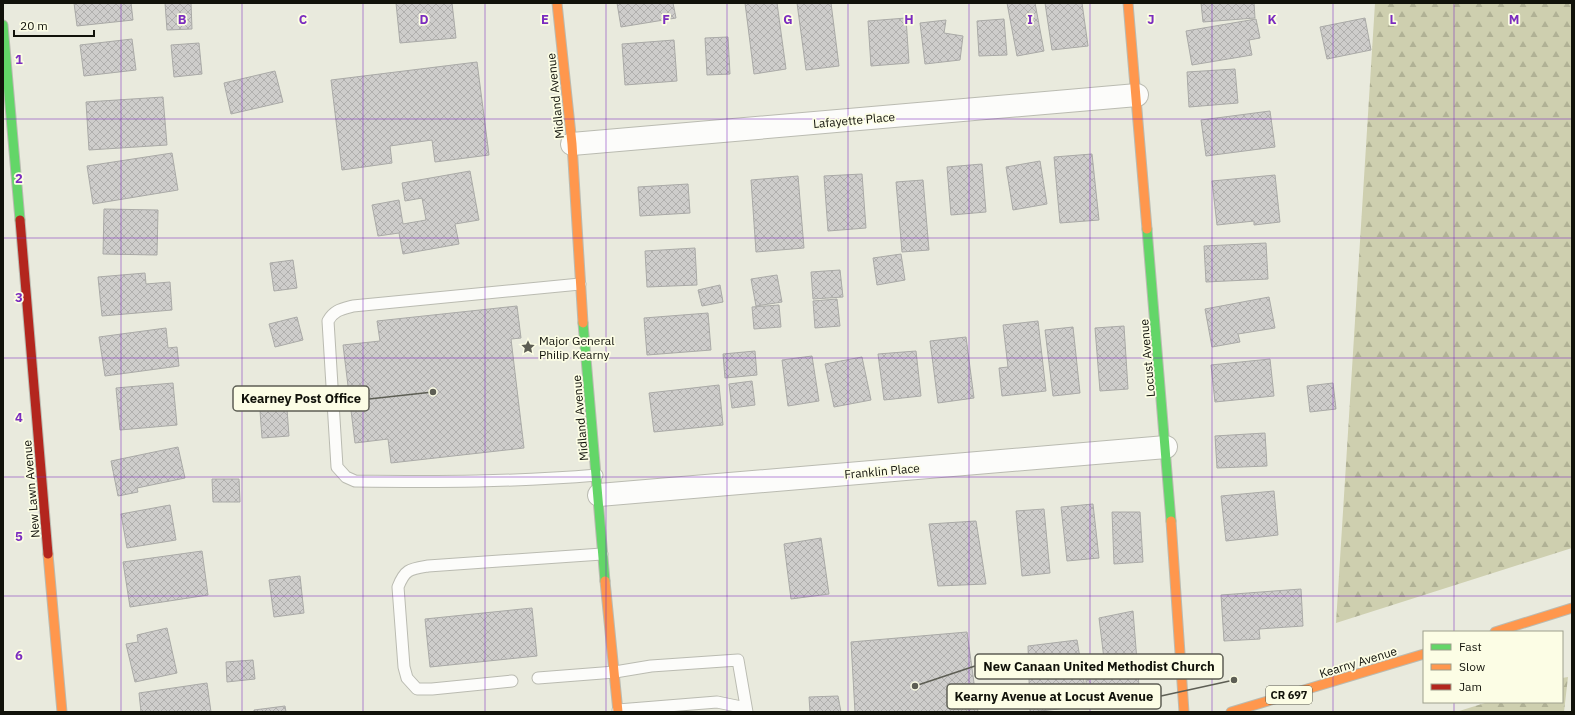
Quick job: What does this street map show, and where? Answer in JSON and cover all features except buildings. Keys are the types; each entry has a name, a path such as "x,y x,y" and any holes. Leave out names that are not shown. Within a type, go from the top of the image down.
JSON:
{"street":[{"name":"Midland Avenue","path":"557,3 572,144 580,284 598,485 602,554 618,711"},
{"name":"Locust Avenue","path":"1128,3 1166,447 1184,712"},
{"name":"New Lawn Avenue","path":"3,25 62,712"},
{"name":"Lafayette Place","path":"572,144 1136,95"},
{"name":"Franklin Place","path":"598,485 1166,447"},
{"path":"1498,631 1572,608"},
{"name":"Kearny Avenue","path":"1231,712 1259,708 1423,654"}],"lane":[{"path":"580,284 353,306 337,310 328,320 337,467 346,477 355,481 428,482 559,478 598,485"},
{"path":"512,681 432,689 417,689 407,678 404,667 398,587 403,575 413,568 436,565 602,554"},
{"path":"538,678 615,672 651,666 738,660 746,710 717,702 618,711"}],"green space":[{"path":"1375,3 1572,3 1572,548 1336,623"},
{"path":"1568,677 1564,712 1456,712 1485,703 1563,703 1563,678"}],"traffic: fast":[{"path":"3,25 20,220"},
{"path":"1147,229 1171,521"},
{"path":"583,323 605,581"}],"traffic: slow":[{"path":"557,3 572,144 583,323"},
{"path":"1128,3 1147,229"},
{"path":"1171,521 1184,712"},
{"path":"48,554 62,712"},
{"path":"605,581 618,712"},
{"path":"1498,631 1572,608"},
{"path":"1231,712 1423,654"}],"traffic: jam":[{"path":"20,220 48,554"}],"place":[{"name":"Major General Philip Kearny","path":"528,347"},
{"name":"Kearney Post Office","path":"433,392"},
{"name":"Kearny Avenue at Locust Avenue","path":"1234,680"},
{"name":"New Canaan United Methodist Church","path":"915,686"}]}
